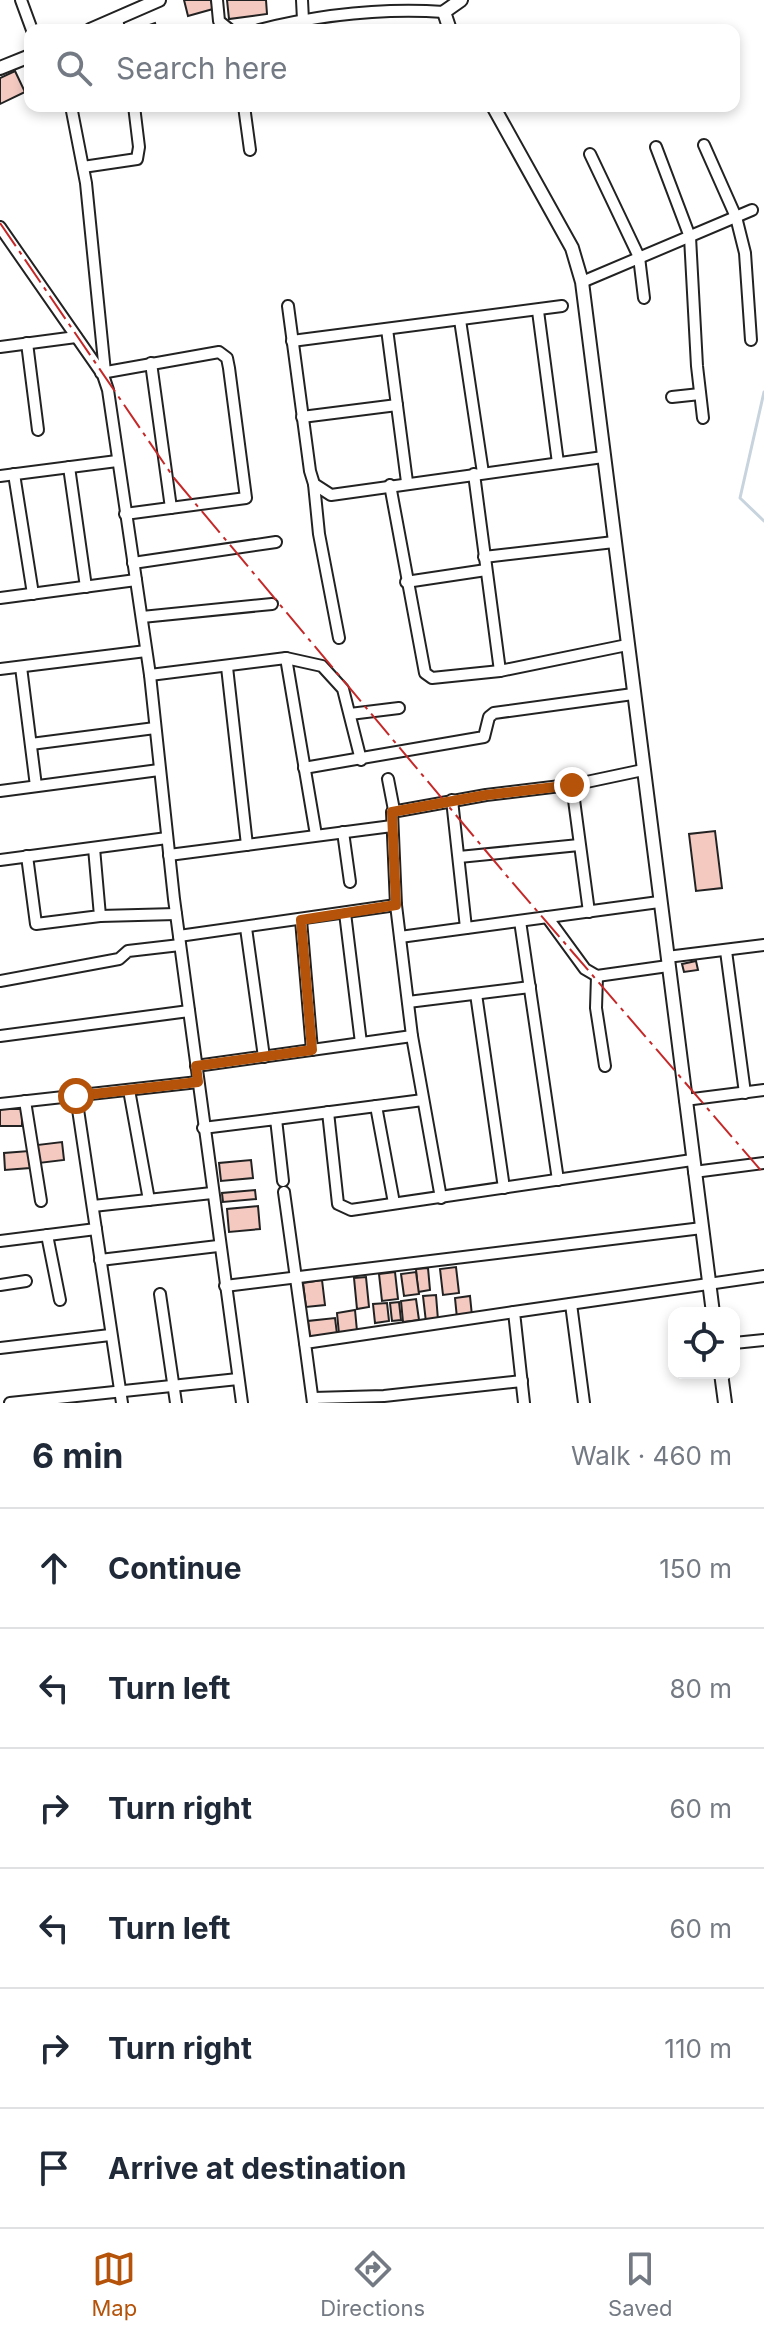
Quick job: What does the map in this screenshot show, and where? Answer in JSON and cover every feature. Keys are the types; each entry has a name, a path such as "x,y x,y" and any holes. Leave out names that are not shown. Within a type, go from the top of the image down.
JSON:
{"street":[{"path":"21,0 30,24"},
{"path":"118,24 159,0"},
{"path":"217,0 219,21 223,24"},
{"path":"302,0 303,20"},
{"path":"285,24 400,11 444,12 461,0"},
{"path":"444,12 448,24"},
{"path":"0,68 24,58"},
{"path":"72,112 83,167 103,372 150,675 203,1128 242,1403"},
{"path":"83,167 103,167 137,159 134,112"},
{"path":"245,112 250,150"},
{"path":"496,112 572,248 582,282 712,1307"},
{"path":"704,145 736,217 745,253 751,340"},
{"path":"656,147 690,237 703,418"},
{"path":"590,154 639,257 644,298"},
{"path":"582,282 752,210"},
{"path":"0,227 103,372"},
{"path":"288,306 319,534 339,638"},
{"path":"292,341 562,306"},
{"path":"538,311 558,463"},
{"path":"460,320 478,473 484,557 500,671"},
{"path":"387,329 407,482"},
{"path":"0,347 76,337"},
{"path":"27,343 38,430"},
{"path":"103,372 219,352 227,358 229,368 246,498 125,514"},
{"path":"151,363 171,508"},
{"path":"672,397 700,394"},
{"path":"302,417 397,405"},
{"path":"314,484 331,495 344,495 407,482 603,457"},
{"path":"0,476 117,461"},
{"path":"69,467 86,587"},
{"path":"14,474 33,594"},
{"path":"390,485 425,673 443,679 500,671 627,645"},
{"path":"133,563 276,542"},
{"path":"484,557 614,542"},
{"path":"406,582 486,570"},
{"path":"0,598 136,580"},
{"path":"142,617 272,604"},
{"path":"0,669 146,651"},
{"path":"150,675 286,658 322,666 343,689 361,760"},
{"path":"286,658 316,835"},
{"path":"21,667 36,786"},
{"path":"227,667 247,845"},
{"path":"304,768 484,737 489,717 494,713 633,694"},
{"path":"350,714 399,708"},
{"path":"31,744 155,728"},
{"path":"0,791 159,770"},
{"path":"394,810 572,785 643,770"},
{"path":"388,779 394,810 396,905 412,1036 441,1198"},
{"path":"572,785 589,912"},
{"path":"452,800 466,928"},
{"path":"169,855 392,826"},
{"path":"343,832 350,882"},
{"path":"0,860 167,838"},
{"path":"459,857 579,845"},
{"path":"94,848 100,916"},
{"path":"27,856 36,924 100,916 176,914"},
{"path":"400,937 659,902"},
{"path":"0,981 119,959 128,951 246,928 396,905"},
{"path":"345,913 361,1043"},
{"path":"547,917 585,969 597,976 764,945"},
{"path":"301,920 312,1050"},
{"path":"520,921 558,1180"},
{"path":"246,928 264,1057"},
{"path":"726,951 745,1093"},
{"path":"597,976 596,1008 605,1066"},
{"path":"408,1002 530,987"},
{"path":"476,994 504,1188"},
{"path":"0,1036 189,1011"},
{"path":"196,1066 412,1036"},
{"path":"0,1104 198,1082"},
{"path":"129,1090 149,1200"},
{"path":"685,1100 764,1090"},
{"path":"76,1096 122,1403"},
{"path":"203,1128 423,1100"},
{"path":"25,1101 41,1201"},
{"path":"376,1106 394,1203"},
{"path":"328,1112 338,1204 351,1210 558,1180 693,1166 764,1163"},
{"path":"276,1119 313,1401 522,1381"},
{"path":"93,1206 212,1193"},
{"path":"225,1286 702,1228"},
{"path":"0,1241 96,1229"},
{"path":"47,1235 60,1300"},
{"path":"100,1260 218,1246"},
{"path":"305,1343 764,1276"},
{"path":"0,1285 26,1281"},
{"path":"160,1294 176,1403"},
{"path":"571,1304 584,1403"},
{"path":"514,1312 524,1403"},
{"path":"0,1348 110,1335"},
{"path":"740,1342 764,1340"},
{"path":"10,1403 63,1400 173,1384 238,1379"},
{"path":"722,1379 725,1403"}],"building":[{"path":"184,0 211,0 213,9 188,16"},
{"path":"227,0 266,0 267,14 229,19"},
{"path":"15,71 24,92 0,104 0,78"},
{"path":"715,831 722,888 696,891 689,834"},
{"path":"696,961 698,970 684,972 682,964"},
{"path":"0,1109 22,1109 22,1126 0,1126"},
{"path":"62,1142 64,1160 39,1163 37,1145"},
{"path":"29,1151 30,1168 5,1170 4,1153"},
{"path":"251,1160 253,1178 221,1181 219,1163"},
{"path":"255,1190 256,1199 223,1202 222,1193"},
{"path":"258,1206 260,1229 229,1232 227,1209"},
{"path":"456,1267 459,1293 443,1295 440,1269"},
{"path":"428,1268 430,1290 418,1292 416,1269"},
{"path":"395,1272 398,1299 382,1301 379,1274"},
{"path":"416,1272 419,1294 404,1296 401,1274"},
{"path":"366,1277 369,1307 357,1309 354,1278"},
{"path":"322,1280 325,1305 306,1307 303,1283"},
{"path":"436,1295 438,1320 426,1322 423,1296"},
{"path":"470,1296 472,1316 457,1318 455,1298"},
{"path":"416,1299 419,1320 403,1322 401,1301"},
{"path":"399,1302 401,1320 392,1321 390,1303"},
{"path":"387,1303 389,1321 375,1323 373,1304"},
{"path":"355,1310 357,1331 339,1334 337,1313"},
{"path":"335,1318 337,1334 310,1337 308,1321"}],"waterway":[{"path":"764,392 740,498 764,521"}],"power":[{"path":"0,223 174,478 506,875 764,1174"}],"route":[{"path":"76,1096 198,1082 196,1066 312,1050 301,920 396,905 392,812 404,807 572,785"}]}
